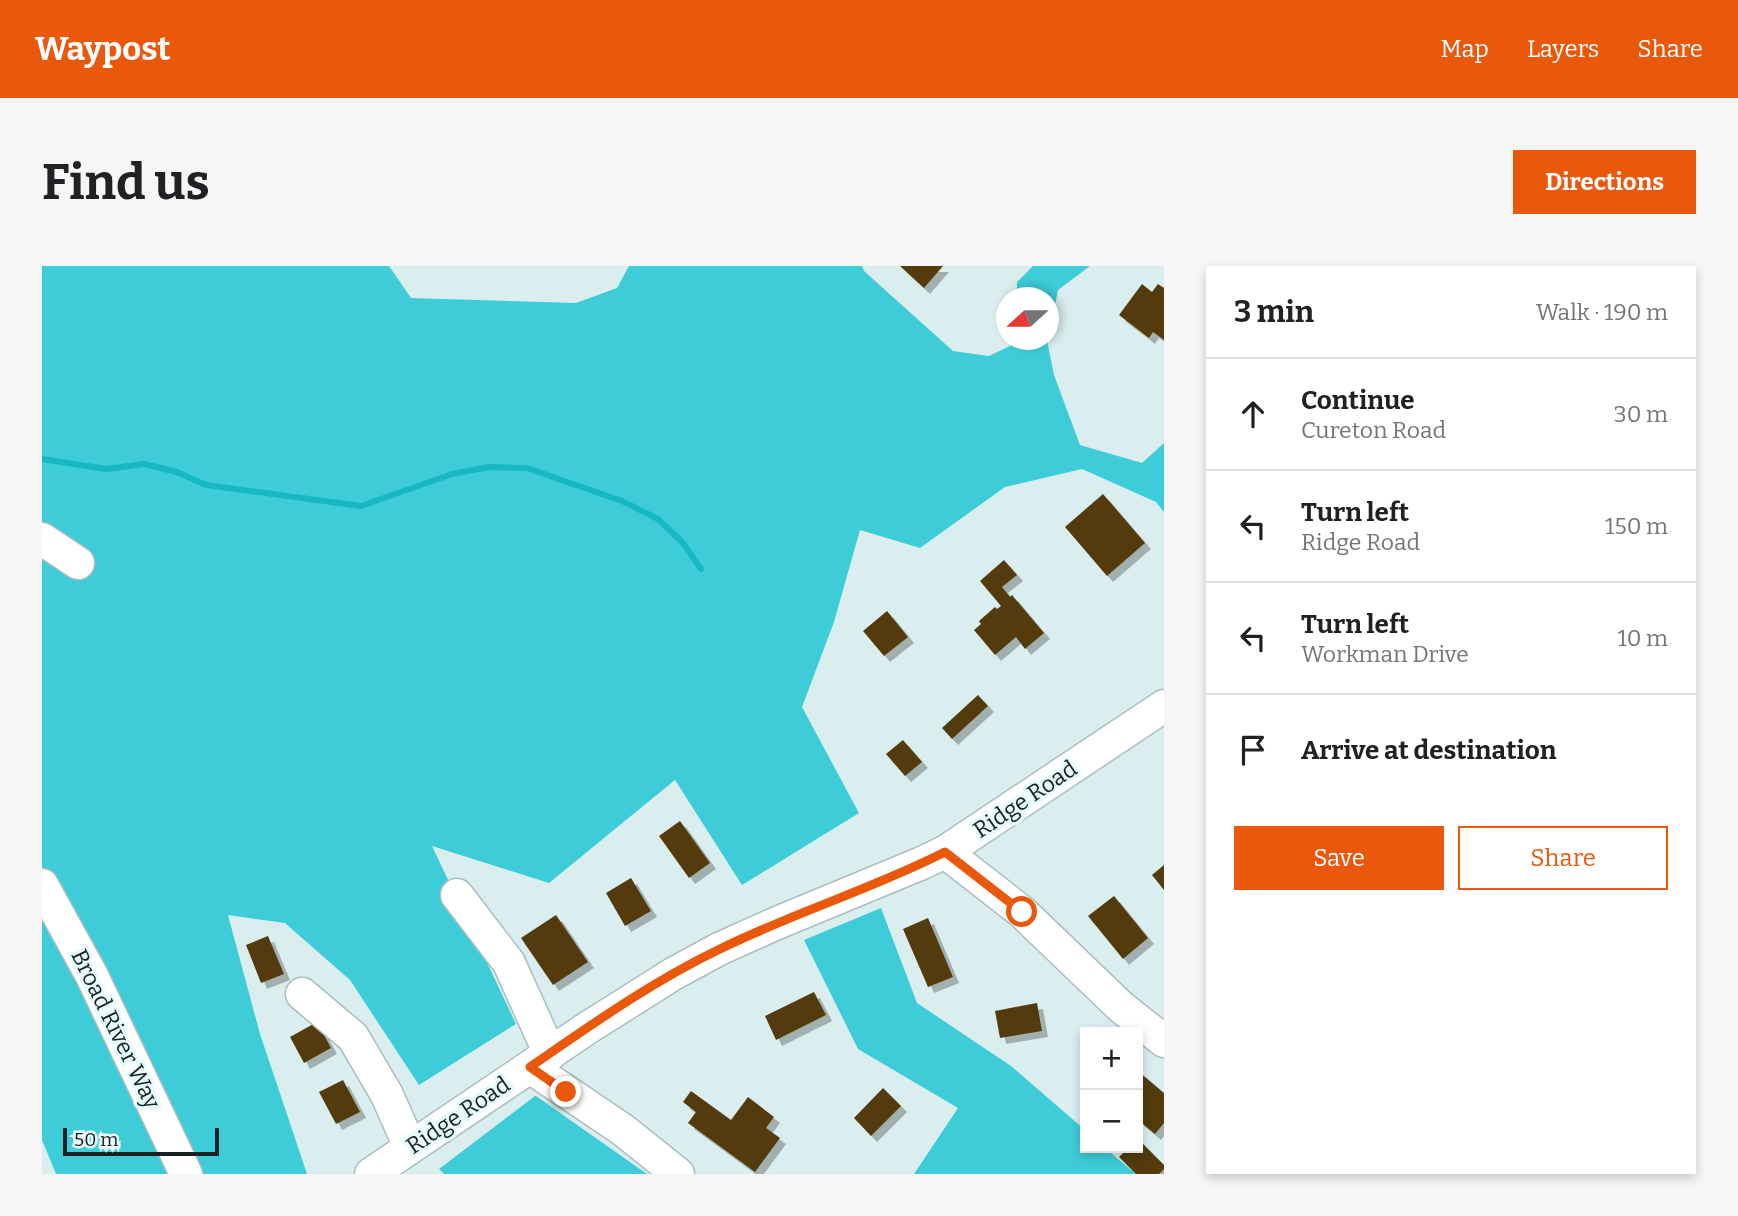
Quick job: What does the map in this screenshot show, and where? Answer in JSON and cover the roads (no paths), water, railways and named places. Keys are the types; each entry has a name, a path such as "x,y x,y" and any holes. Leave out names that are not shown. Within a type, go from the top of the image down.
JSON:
{"street":[{"path":"42,539 78,564"},
{"name":"Ridge Road","path":"371,1174 663,981 719,949 945,852 1164,706"},
{"path":"945,852 1022,912 1121,1007 1164,1041"},
{"name":"Broad River Way","path":"42,886 92,976 186,1174"},
{"path":"457,895 509,963 540,1060 678,1174"},
{"path":"302,995 353,1037 387,1095 410,1147"}],"waterway":[{"path":"42,459 106,469 144,464 177,472 206,485 361,506 452,474 489,467 527,468 622,501 658,519 683,543 701,569"}]}
